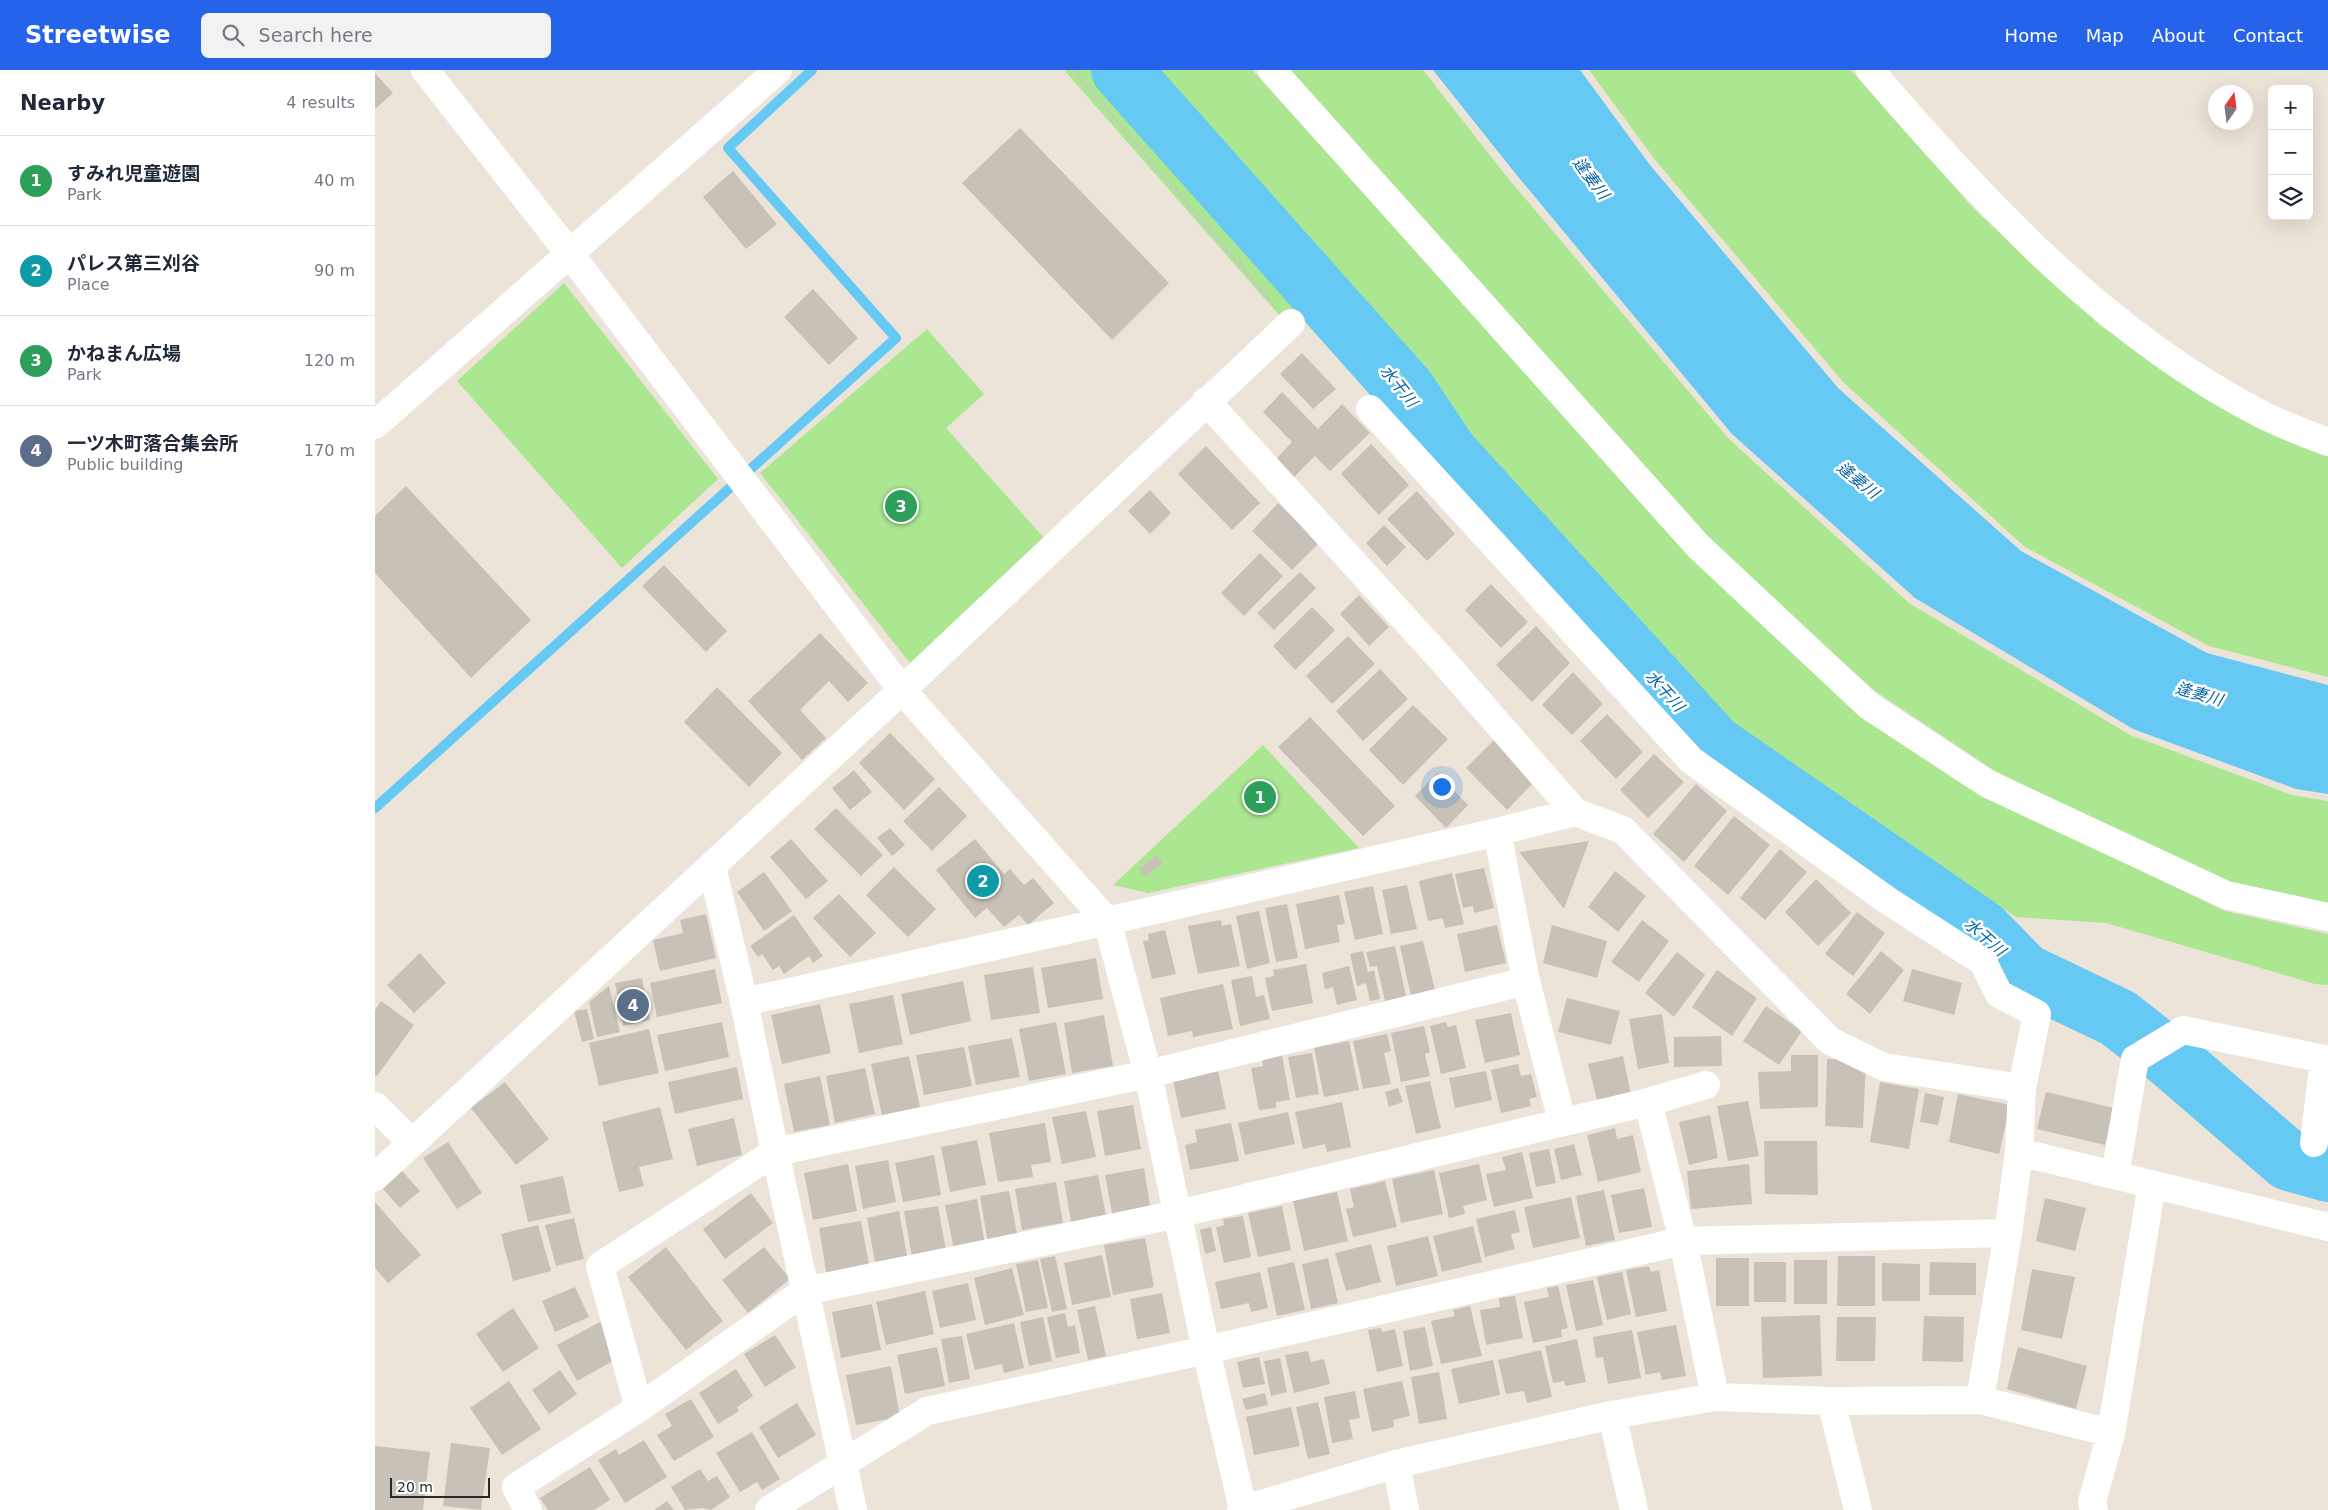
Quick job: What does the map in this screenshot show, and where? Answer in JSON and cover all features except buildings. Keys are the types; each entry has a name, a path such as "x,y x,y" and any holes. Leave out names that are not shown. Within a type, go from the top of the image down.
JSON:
{"street":[{"path":"425,70 570,254 902,690 1107,920 1148,1074 1242,1510 1396,1464 1612,1414 1715,1397 1831,1401 1979,1400 2111,1433"},
{"path":"375,425 778,70"},
{"path":"1272,70 1698,546 1869,706 1988,784 2226,895 2328,917"},
{"path":"1870,70 1973,187 2042,255 2113,318 2190,372 2265,416 2328,442"},
{"path":"375,1177 902,690 1206,401 1291,323"},
{"path":"1206,401 1444,662 1575,812 1623,830 1830,1041 1884,1067 2022,1088"},
{"path":"1370,409 1691,760 1887,900 1983,962 1999,994 2037,1014 2022,1088 2019,1152 2008,1234 1979,1400"},
{"path":"744,1002 1497,832 1575,812"},
{"path":"1497,832 1526,981 1562,1121"},
{"path":"712,867 744,1002 853,1510"},
{"path":"639,1408 599,1266 775,1152 1148,1074 1526,981"},
{"path":"2115,1175 2135,1059 2183,1030 2324,1059 2314,1143"},
{"path":"528,1510 516,1487 639,1408 805,1291 1178,1214 1648,1102 1706,1085"},
{"path":"1648,1102 1683,1241 1715,1397"},
{"path":"375,1106 412,1143"},
{"path":"2019,1152 2328,1227"},
{"path":"2094,1510 2093,1502 2111,1433 2152,1184"},
{"path":"769,1510 927,1411 1206,1350 1683,1241 2008,1234"},
{"path":"1831,1401 1858,1510"},
{"path":"1612,1414 1634,1510"},
{"path":"1396,1464 1405,1510"}],"path":[{"path":"1073,70 1291,323"}],"green space":[{"path":"1064,70 1098,70 1305,305 1286,323"},
{"path":"1148,70 1252,70 1704,570 1984,795 2225,911 2328,934 2328,985 2315,984 2106,923 2016,917 1730,727 1534,521"},
{"path":"1290,70 1423,70 1507,177 1728,438 1909,603 2130,735 2292,795 2328,801 2328,907 2226,883 1993,770 1875,691 1715,547"},
{"path":"1589,70 1851,70 1973,208 2101,326 2230,411 2328,455 2328,677 2209,646 2025,547 1843,382 1656,161"},
{"path":"564,283 718,479 622,568 457,381"},
{"path":"927,329 984,394 946,428 1045,539 910,663 760,473"},
{"path":"1263,745 1359,848 1148,893 1113,885"}],"water":[{"name":"逢妻川","path":"1433,70 1580,70 1650,165 1839,389 2021,551 2207,653 2328,685 2328,794 2296,789 2133,729 1915,598 1732,434 1515,173"}],"waterway":[{"path":"375,808 896,338 728,148 812,70"},
{"name":"水干川","path":"1121,70 1406,390 1448,453 1714,745 1982,930 2024,973 2118,1018 2172,1060 2289,1161 2328,1172"}],"place":[{"name":"かねまん広場","path":"901,506"},
{"name":"すみれ児童遊園","path":"1260,797"},
{"name":"パレス第三刈谷","path":"983,881"},
{"name":"一ツ木町落合集会所","path":"633,1005"}]}
